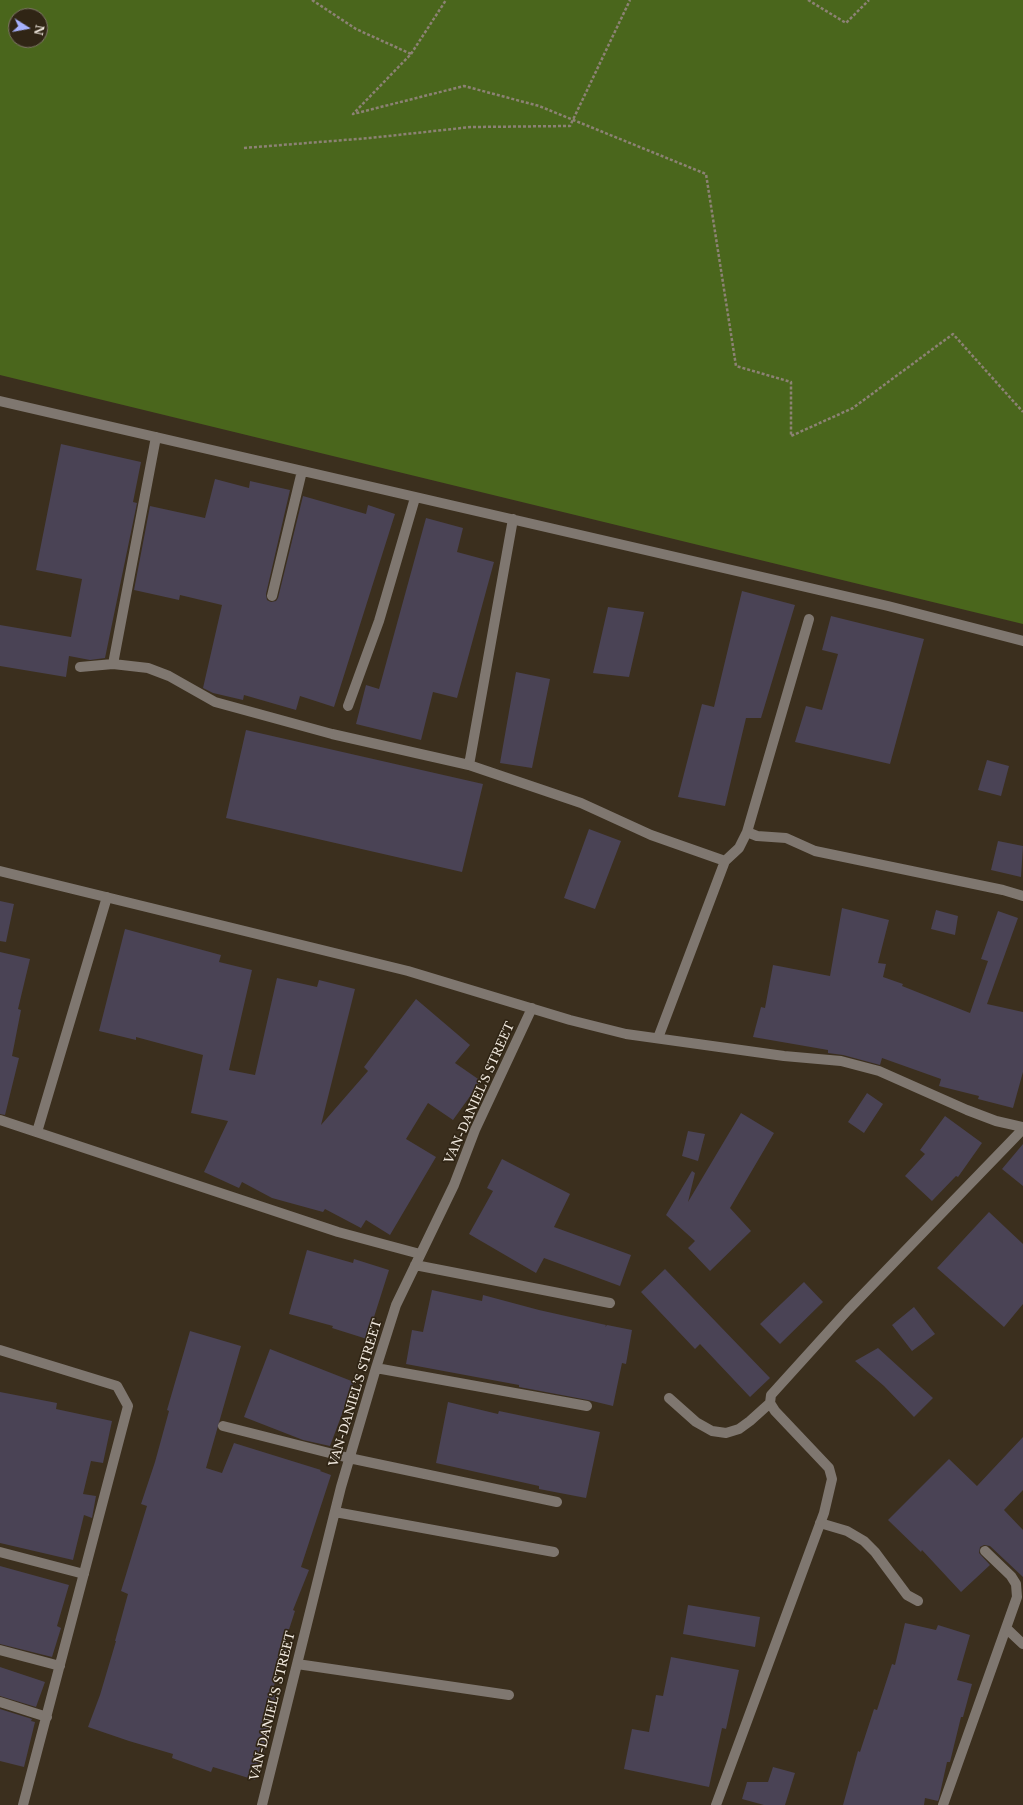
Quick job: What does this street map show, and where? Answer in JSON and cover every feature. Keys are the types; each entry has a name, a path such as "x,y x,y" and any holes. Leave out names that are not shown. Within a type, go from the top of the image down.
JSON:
{"street":[{"path":"0,401 888,606 1023,641"},
{"path":"113,664 156,437"},
{"path":"272,596 302,471"},
{"path":"348,706 379,621 415,498"},
{"path":"469,765 513,519"},
{"path":"658,1038 725,861 739,848 747,832 809,619"},
{"path":"80,667 113,664 148,668 169,676 215,702 332,734 469,765 581,803 651,835 725,861"},
{"path":"747,832 756,836 786,838 815,851 1003,890 1023,896"},
{"path":"0,871 408,971 626,1034 784,1056 841,1061 879,1071 967,1110 996,1121 1023,1128 776,1387 771,1395 770,1403 775,1411 829,1468 832,1479 820,1522 716,1805"},
{"path":"37,1132 107,897"},
{"name":"VAN-DANIEL’S STREET","path":"262,1805 349,1458 396,1305 454,1185 475,1130 532,1008"},
{"path":"0,1120 338,1232 420,1254"},
{"path":"415,1265 610,1303"},
{"path":"0,1350 117,1386 128,1406 24,1805"},
{"path":"376,1368 587,1406"},
{"path":"669,1398 696,1422 712,1431 726,1433 739,1429 770,1403"},
{"path":"223,1426 349,1458 557,1502"},
{"path":"335,1512 554,1552"},
{"path":"820,1522 847,1532 864,1541 875,1552 907,1594 918,1601"},
{"path":"943,1805 1017,1597 1016,1584 985,1551"},
{"path":"0,1552 84,1574"},
{"path":"1006,1628 1023,1644"},
{"path":"0,1650 60,1666"},
{"path":"297,1664 509,1695"},
{"path":"0,1702 47,1717"}],"path":[{"path":"312,0 356,30 411,54"},
{"path":"446,0 411,54 353,114 464,86 539,106 706,174 736,366 791,382 791,436 853,408 953,334 1023,412"},
{"path":"244,148 370,138 471,127 570,126 630,0"},
{"path":"808,0 846,23 868,0"}],"green space":[{"path":"0,0 1023,0 1023,624 0,375"}],"building":[{"path":"61,444 141,462 133,502 137,503 105,658 90,660 69,656 66,677 0,666 0,625 71,637 82,579 36,570"},
{"path":"215,479 249,488 250,481 290,490 266,594 267,600 271,602 276,601 278,598 303,496 366,514 368,505 395,514 334,707 300,696 296,710 244,695 243,700 213,693 203,688 222,605 180,595 179,600 134,590 150,506 205,518"},
{"path":"426,518 463,528 457,552 494,562 457,698 433,692 421,740 356,724 366,685 379,689"},
{"path":"742,591 795,605 761,718 746,718 725,806 678,797 702,704 714,707"},
{"path":"608,607 644,612 629,677 593,673"},
{"path":"831,616 924,639 890,764 795,742 806,706 822,710 838,654 822,650"},
{"path":"516,672 550,679 532,768 500,763"},
{"path":"246,730 483,784 462,872 226,818"},
{"path":"987,760 1009,766 1001,796 978,790"},
{"path":"589,829 621,841 595,909 564,898"},
{"path":"998,841 1023,846 1021,877 991,870"},
{"path":"0,901 14,904 6,942 0,941"},
{"path":"842,908 889,920 878,963 886,964 883,977 970,1013 988,961 981,959 998,911 1018,918 987,1004 1023,1012 1023,1072 1013,1108 978,1099 979,1096 939,1086 941,1079 882,1058 880,1065 843,1055 828,1053 828,1050 753,1037 761,1007 765,1008 773,965 830,976"},
{"path":"936,910 958,916 955,935 931,929"},
{"path":"125,929 221,955 219,962 252,970 229,1070 255,1075 277,978 317,987 319,980 355,989 321,1125 368,1071 364,1067 416,999 470,1045 455,1063 481,1081 453,1120 428,1103 406,1139 436,1157 390,1235 366,1220 361,1228 325,1209 323,1212 272,1198 242,1182 239,1188 204,1172 228,1121 191,1113 203,1055 136,1037 136,1040 99,1031"},
{"path":"0,952 30,959 18,1009 21,1010 12,1056 19,1058 5,1115 0,1114"},
{"path":"867,1093 883,1104 864,1133 848,1122"},
{"path":"741,1113 774,1133 730,1208 751,1231 710,1271 688,1248 695,1241 666,1215 692,1171 695,1173 688,1202"},
{"path":"945,1116 982,1143 958,1177 956,1176 932,1201 905,1176 925,1154 920,1150"},
{"path":"688,1131 705,1134 698,1161 682,1156"},
{"path":"1023,1144 1023,1186 1002,1169"},
{"path":"502,1159 570,1194 554,1227 631,1255 620,1286 544,1258 536,1273 469,1234 493,1191 487,1188"},
{"path":"989,1212 1023,1244 1023,1304 1004,1327 937,1268"},
{"path":"307,1250 353,1263 354,1259 389,1270 367,1339 332,1328 333,1326 289,1314"},
{"path":"665,1269 770,1378 750,1397 700,1344 695,1349 641,1292"},
{"path":"804,1282 823,1302 780,1344 760,1324"},
{"path":"432,1290 482,1301 483,1295 539,1310 606,1325 605,1327 607,1325 632,1330 626,1364 622,1363 613,1406 519,1387 519,1385 406,1364 412,1330 423,1332"},
{"path":"914,1307 935,1334 912,1351 892,1325"},
{"path":"190,1331 241,1346 206,1468 222,1473 234,1443 321,1470 320,1471 331,1475 301,1567 309,1570 293,1610 295,1611 283,1648 287,1649 271,1694 277,1696 264,1741 267,1742 255,1780 213,1767 211,1772 172,1758 173,1754 88,1727 100,1695 116,1641 128,1594 121,1591 147,1506 141,1504 155,1462 169,1411 167,1410"},
{"path":"878,1348 933,1398 914,1417 884,1386 855,1361"},
{"path":"270,1349 354,1382 330,1446 303,1440 244,1417"},
{"path":"0,1392 57,1403 56,1409 112,1421 103,1463 91,1461 83,1494 96,1496 92,1518 84,1515 73,1560 0,1543"},
{"path":"448,1402 498,1414 499,1411 600,1432 586,1498 539,1489 539,1486 436,1463"},
{"path":"1023,1437 1023,1490 1004,1510 1023,1530 1023,1577 990,1546 984,1545 980,1547 979,1553 990,1565 961,1592 922,1550 921,1552 888,1520 949,1459 977,1486"},
{"path":"0,1566 69,1585 57,1626 61,1628 52,1657 0,1644"},
{"path":"688,1605 760,1617 755,1647 683,1634"},
{"path":"905,1623 936,1630 938,1625 970,1635 957,1680 972,1684 963,1717 961,1717 950,1762 947,1762 938,1801 925,1798 924,1805 843,1805 858,1751 860,1752 874,1709 877,1710 892,1664 895,1665"},
{"path":"671,1657 739,1670 726,1729 722,1728 709,1787 624,1769 632,1729 649,1732 656,1695 663,1696"},
{"path":"0,1667 45,1682 36,1707 0,1696"},
{"path":"0,1709 32,1719 31,1721 35,1722 24,1767 0,1761"},
{"path":"773,1767 795,1773 785,1805 764,1805 742,1799 747,1782 768,1782"}]}
